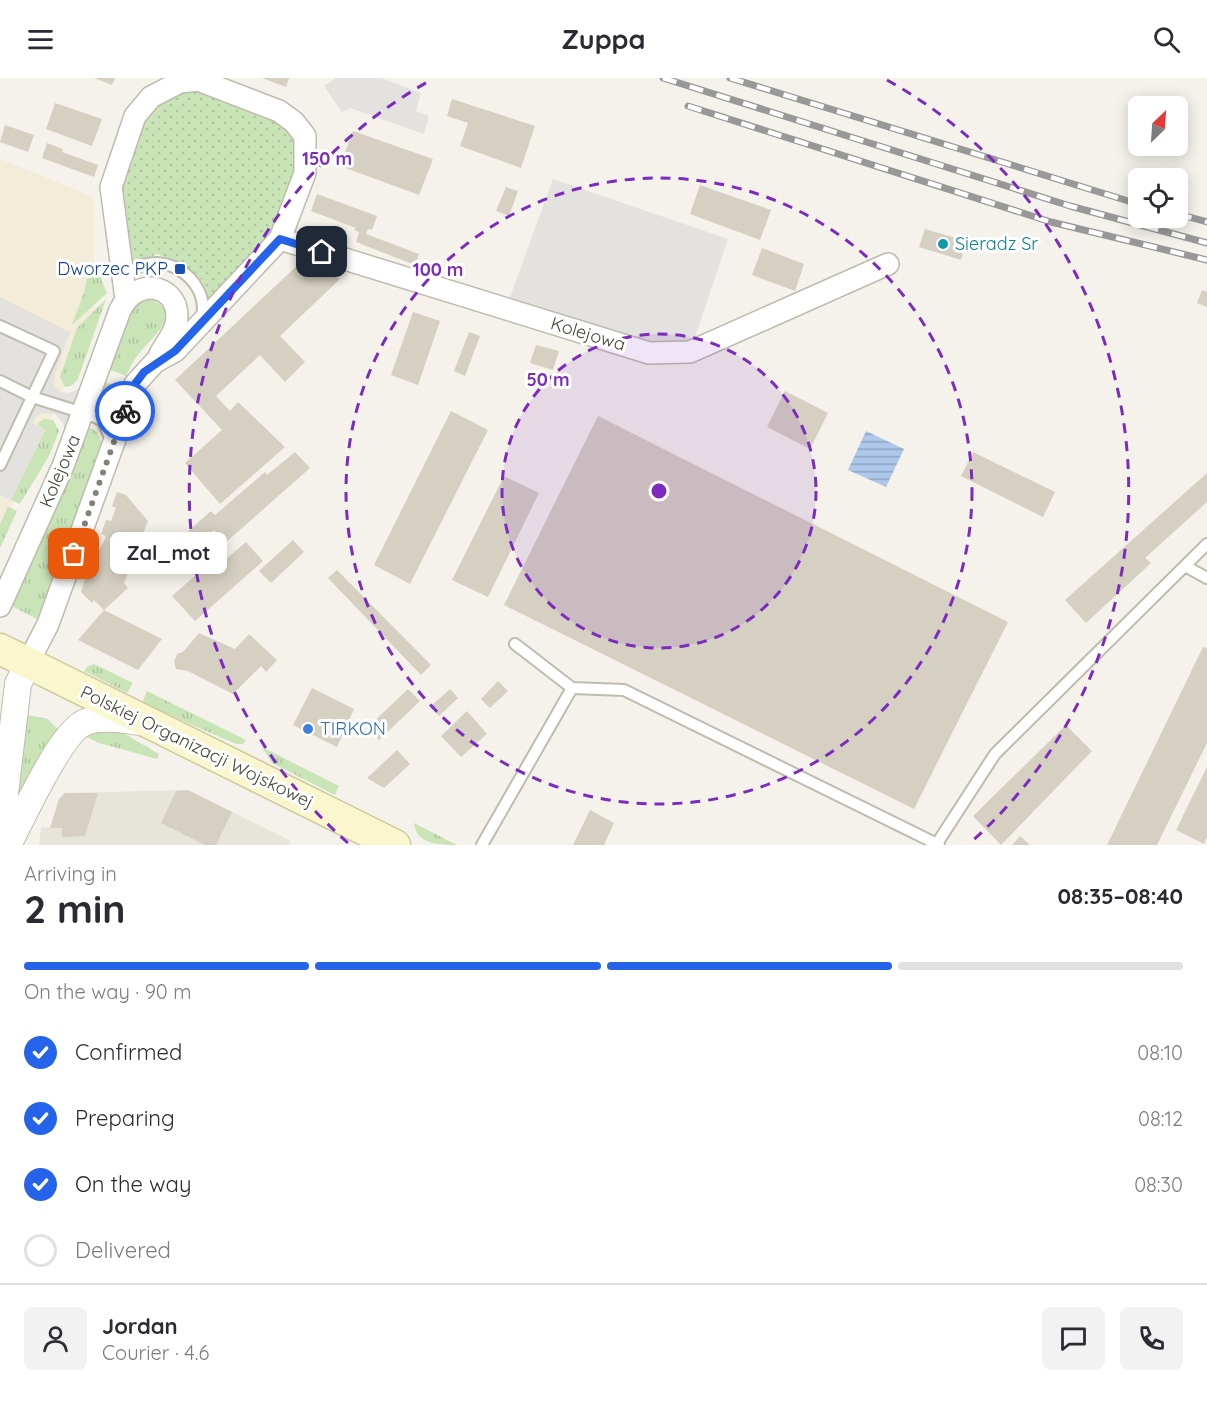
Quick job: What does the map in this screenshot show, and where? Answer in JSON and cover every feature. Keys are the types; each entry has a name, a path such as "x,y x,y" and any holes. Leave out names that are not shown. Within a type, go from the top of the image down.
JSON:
{"main road":[{"name":"Polskiej Organizacji Wojskowej","path":"0,649 395,845"}],"street":[{"name":"Kolejowa","path":"0,606 84,413 124,290 111,188 135,116 151,97 180,82 198,80 279,111 294,122 305,136 305,173 280,239 175,351 155,362"},
{"name":"Kolejowa","path":"280,239 649,352 690,352 888,264"},
{"name":"Kolejowa","path":"28,663 48,624 135,384 155,362 177,322 175,305 170,297 151,287 132,292 124,290"},
{"path":"0,836 18,684 28,663"},
{"path":"8,845 58,747 76,726 99,719 147,722"}],"lane":[{"path":"124,290 131,270 147,263 164,263 180,269 191,278 201,292 204,309 201,322"},
{"path":"0,326 54,351 32,397 5,440 0,465"},
{"path":"0,381 32,397 103,421 113,445"},
{"path":"515,644 572,688 624,690 937,844 995,754 1207,544"},
{"path":"1185,566 1207,578"},
{"path":"482,845 572,688"}],"shaded area":[{"path":"336,78 381,78 421,93 416,111 429,116 424,134 350,108 342,112 324,86"},
{"path":"0,159 94,197 94,317 0,535"},
{"path":"553,179 728,239 690,352 506,308"},
{"path":"0,297 70,332 55,373 54,385 60,392 68,393 77,390 83,383 65,434 63,423 55,414 40,413 34,419 33,423 45,430 11,500 0,495"},
{"path":"188,790 291,841 289,845 39,845 41,827 50,828 59,799 65,793"}],"green space":[{"path":"207,90 267,113 294,135 297,169 273,235 209,306 208,294 204,285 193,271 185,266 157,254 129,267 119,185 147,118 153,111 174,96"},
{"path":"96,271 106,274 101,279 107,293 72,325 84,293 87,277"},
{"path":"147,298 158,303 164,310 166,317 164,324 136,357 126,376 108,369 132,305"},
{"path":"106,299 78,379 71,386 65,387 60,377 77,328"},
{"path":"104,382 122,388 112,415 96,405"},
{"path":"44,419 53,420 59,431 49,456 20,504 11,500 45,430 37,424"},
{"path":"88,426 97,432 102,444 42,613 37,619 12,606"},
{"path":"8,507 17,511 0,548 0,524"},
{"path":"94,664 133,683 127,693 84,671 88,666"},
{"path":"147,691 246,740 243,744 236,744 142,703"},
{"path":"27,715 48,719 59,731 17,801"},
{"path":"98,730 125,734 159,754 157,759 99,743 85,736"},
{"path":"262,747 339,786 335,795 272,763"},
{"path":"414,823 457,845 437,844 424,840 419,836"}],"water":[{"path":"866,431 904,449 886,487 848,470"}],"building":[{"path":"94,78 115,78 112,85"},
{"path":"262,78 289,78 286,87"},
{"path":"452,99 535,126 521,168 460,146 468,123 447,116"},
{"path":"55,103 102,119 92,146 46,129"},
{"path":"5,125 34,135 28,152 0,142"},
{"path":"353,131 433,159 419,195 340,166"},
{"path":"47,143 63,149 62,152 98,165 94,177 42,158"},
{"path":"700,185 771,210 760,240 690,214"},
{"path":"506,187 518,191 509,216 496,211"},
{"path":"317,194 377,216 372,230 368,229 366,234 419,254 415,265 356,242 359,232 354,230 356,228 311,211"},
{"name":"Sieradz Sr","path":"925,229 966,241 961,260 919,247"},
{"path":"762,248 804,264 795,291 752,275"},
{"path":"301,262 340,279 280,336 305,362 285,382 260,355 216,396 230,411 238,402 285,447 220,504 185,463 222,430 175,380"},
{"path":"1202,290 1207,292 1207,307 1197,303"},
{"path":"413,312 440,321 418,385 391,375"},
{"path":"469,332 480,336 465,376 454,371"},
{"path":"536,345 559,351 553,370 530,363"},
{"path":"785,391 828,413 810,449 767,427"},
{"path":"451,411 488,430 410,584 374,565"},
{"path":"598,416 1008,622 914,809 504,605"},
{"path":"295,452 310,468 225,543 214,530 181,563 168,549 211,511 215,515 265,472 267,475"},
{"path":"973,452 1055,492 1043,517 961,476"},
{"path":"1207,473 1207,502 1145,558 1151,563 1086,623 1065,600"},
{"path":"504,476 539,493 488,597 452,580"},
{"path":"117,492 126,495 148,521 124,583 128,588 104,610 94,600 92,603 81,592 86,576 90,577 95,566 91,563 96,547 100,549 106,536 101,534 106,520 111,521 116,508 112,506"},
{"path":"293,540 304,552 271,583 259,571"},
{"path":"246,542 263,561 195,621 172,596 206,566 218,566"},
{"path":"337,570 431,665 421,675 328,578"},
{"path":"104,610 162,639 138,670 78,640"},
{"path":"199,633 235,649 249,634 277,660 266,672 261,666 233,694 188,671 176,669 174,662 177,654 183,652"},
{"path":"1203,647 1207,648 1207,743 1157,845 1107,845"},
{"path":"498,681 508,691 490,708 481,699"},
{"path":"312,688 354,709 337,747 293,725"},
{"path":"408,689 420,701 379,740 367,728"},
{"path":"450,689 458,698 439,716 430,707"},
{"path":"467,711 487,734 461,757 441,736"},
{"path":"1066,725 1092,751 1001,845 973,816"},
{"path":"397,750 410,764 384,788 367,778"},
{"path":"1207,767 1207,837 1204,844 1176,830"},
{"path":"188,790 232,812 216,845 205,845 161,823 176,791"},
{"path":"65,793 98,793 85,836 62,837 62,828 50,828 59,799"},
{"path":"590,810 614,823 604,845 573,845"},
{"path":"1020,836 1030,845 1012,845"}],"railway":[{"path":"663,78 1070,206 1207,243"},
{"path":"730,78 1128,201"},
{"path":"688,106 1051,222 1207,260"},
{"path":"1188,217 1207,222"}],"way so far":[{"path":"74,554 125,411"}],"place":[{"name":"Sieradz Sr","path":"943,244"},
{"name":"Dworzec PKP","path":"180,269"},
{"name":"Zal_mot","path":"74,554"},
{"name":"TIRKON","path":"308,729"}],"route":[{"path":"125,411 135,384 144,372 155,362 175,351 280,239 322,252"}]}
